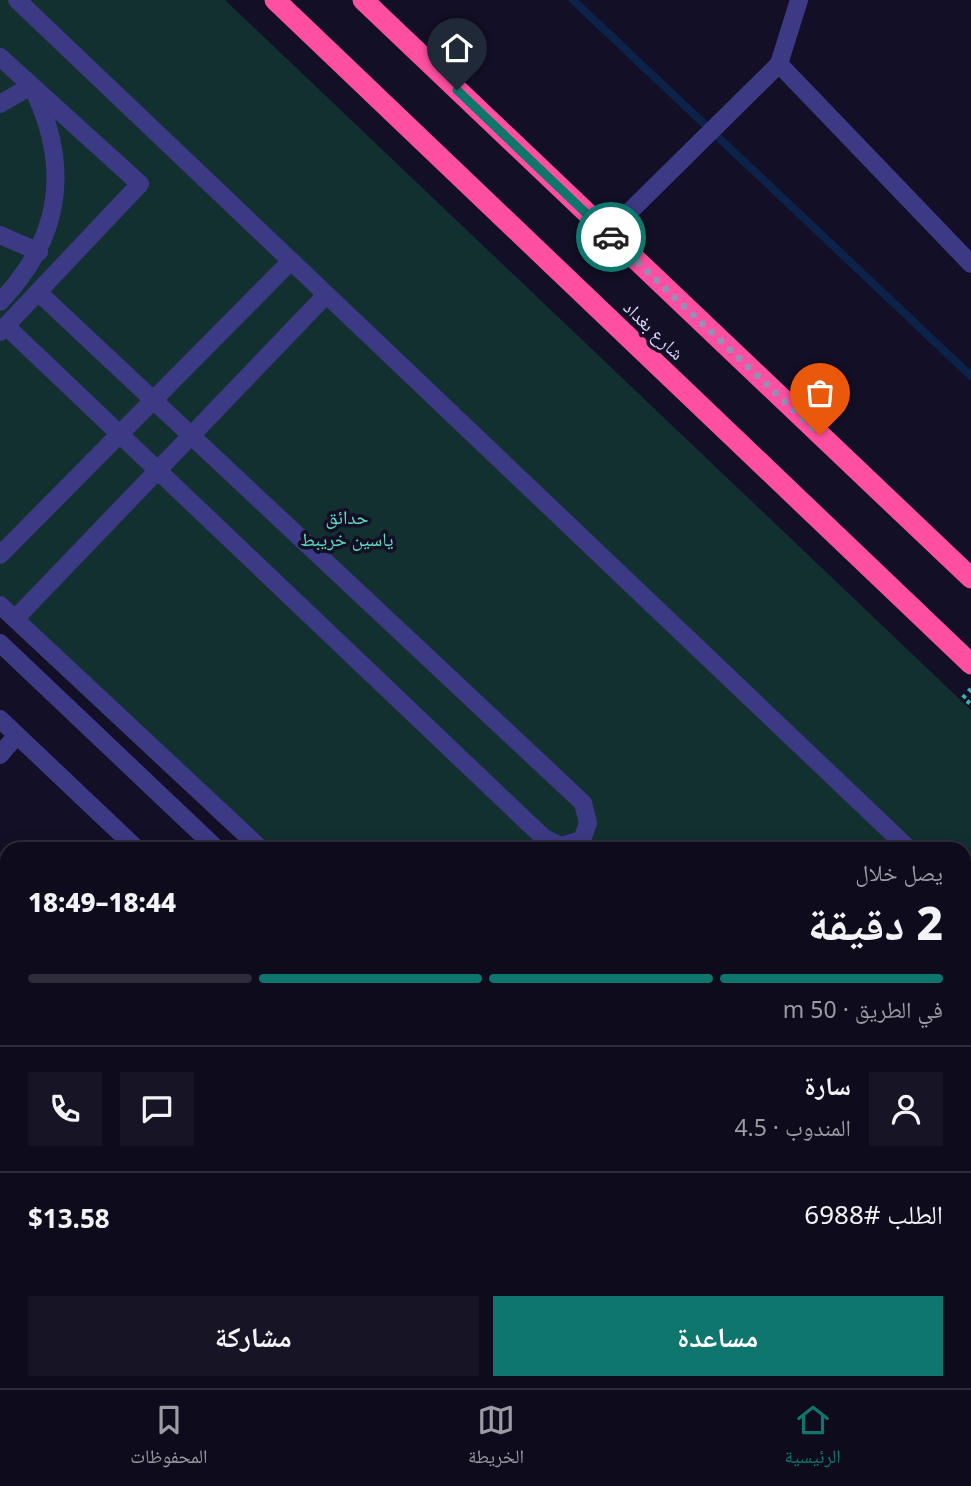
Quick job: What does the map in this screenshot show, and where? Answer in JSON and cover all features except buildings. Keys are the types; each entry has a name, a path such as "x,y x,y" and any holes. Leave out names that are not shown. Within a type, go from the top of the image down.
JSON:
{"highway":[{"name":"شارع بغداد","path":"275,0 971,664"},
{"name":"شارع بغداد","path":"363,0 607,233 963,561 971,578"}],"street":[{"path":"17,0 902,842"},
{"path":"607,233 779,64 799,0"},
{"path":"0,48 16,63 48,121 55,154 56,188 51,220 39,252 21,280 0,302"},
{"path":"0,57 140,184 3,329 120,435 544,838 552,842"},
{"path":"779,64 971,264"},
{"path":"0,104 31,86"},
{"path":"0,235 39,252"},
{"path":"0,555 291,261"},
{"path":"38,292 583,803 588,823 582,840 575,842"},
{"path":"15,619 326,295"},
{"path":"0,605 254,842"},
{"path":"0,643 210,842"},
{"path":"0,719 130,842"},
{"path":"0,755 17,736"}],"path":[{"path":"971,689 963,698 971,704"}],"green space":[{"name":"حدائق ياسين خريبط","path":"0,0 225,0 971,710 971,842 246,842 0,610"}],"waterway":[{"path":"573,0 971,376"}],"way so far":[{"path":"611,237 820,435"}],"route":[{"path":"457,90 611,237"}]}
